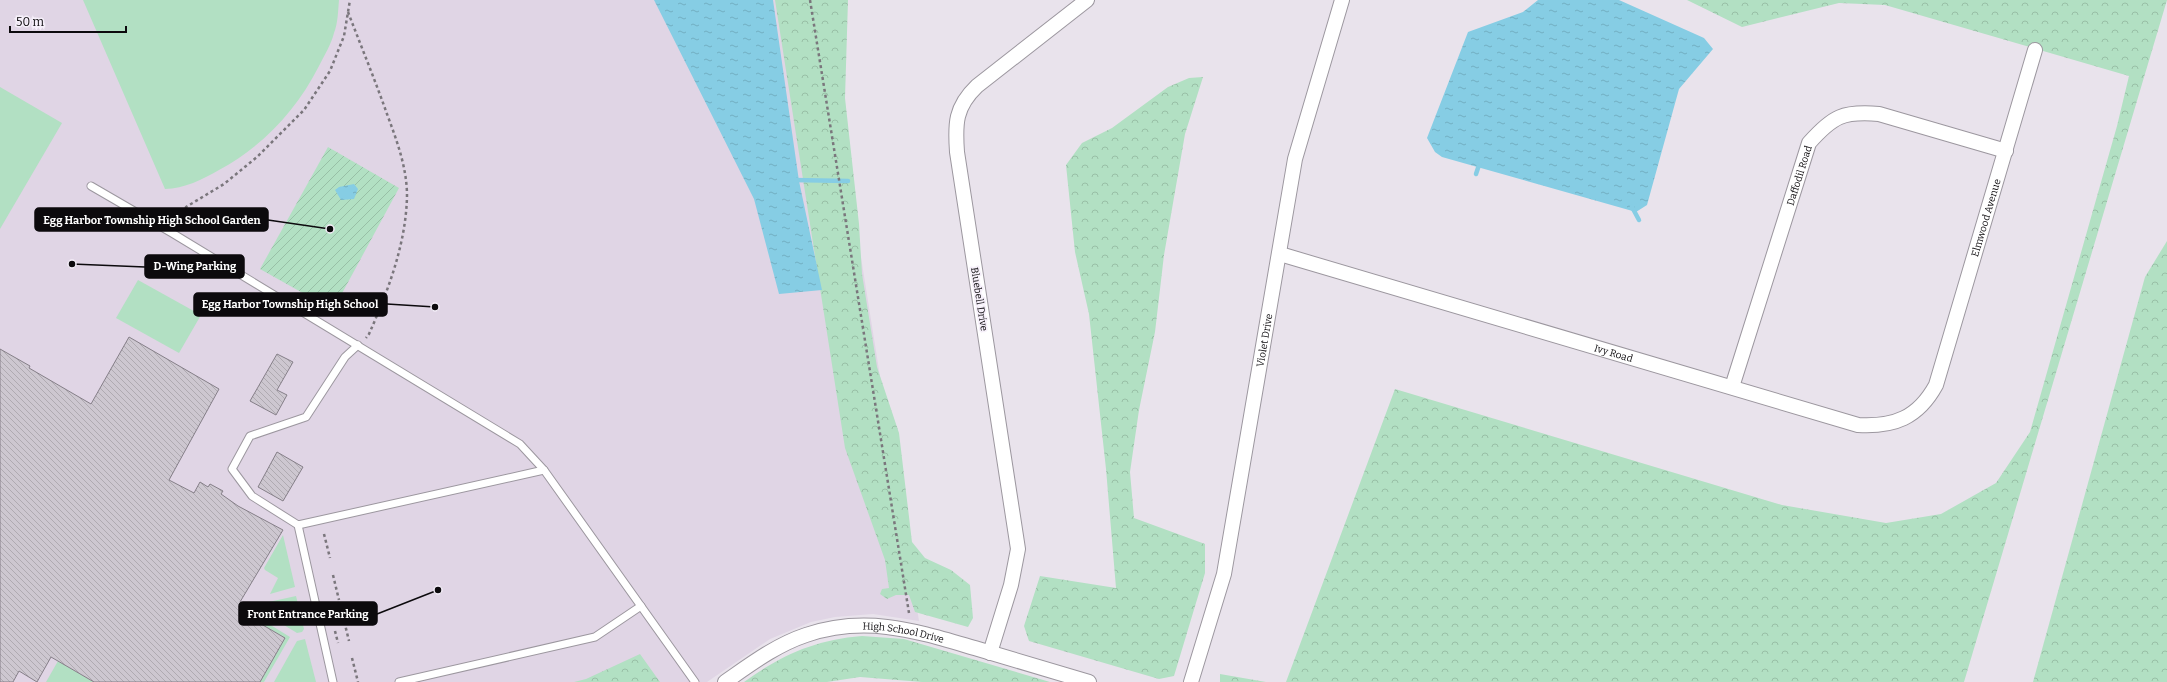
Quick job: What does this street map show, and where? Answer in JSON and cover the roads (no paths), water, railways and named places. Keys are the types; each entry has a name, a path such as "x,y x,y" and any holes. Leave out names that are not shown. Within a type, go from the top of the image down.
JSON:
{"street":[{"name":"Bluebell Drive","path":"990,653 1011,585 1018,549 957,152 955,126 965,99 977,86 1086,0"},
{"name":"Violet Drive","path":"1191,682 1224,574 1280,254 1295,159 1342,0"},
{"name":"Elmwood Avenue","path":"1936,385 2035,50"},
{"name":"Daffodil Road","path":"1732,387 1809,143 1835,118 1858,112 1879,114 2006,151"},
{"name":"Ivy Road","path":"1280,254 1851,423 1870,425 1896,421 1910,416 1921,407 1936,385"},
{"name":"High School Drive","path":"725,682 779,646 818,631 850,626 871,625 900,627 1089,682"}],"lane":[{"path":"91,186 358,345 510,437 525,448 544,470 695,682"},
{"path":"358,345 346,357 306,418 250,436 232,469 252,496 298,525 544,470"},
{"path":"298,525 333,682"},
{"path":"399,682 595,637 641,606"}],"water":[{"path":"654,0 773,0 799,181 822,290 779,294 754,199"},
{"path":"1538,0 1619,0 1704,38 1713,49 1679,89 1647,205 1636,212 1442,157 1435,152 1427,138 1468,32 1523,12"},
{"path":"354,184 358,189 354,199 341,200 335,190 339,187"}],"waterway":[{"path":"1476,174 1480,162"},
{"path":"793,180 848,181"},
{"path":"1632,207 1639,220"}],"place":[{"name":"Egg Harbor Township High School Garden","path":"330,229"},
{"name":"D-Wing Parking","path":"72,264"},
{"name":"Egg Harbor Township High School","path":"435,307"},
{"name":"Front Entrance Parking","path":"438,590"}]}
